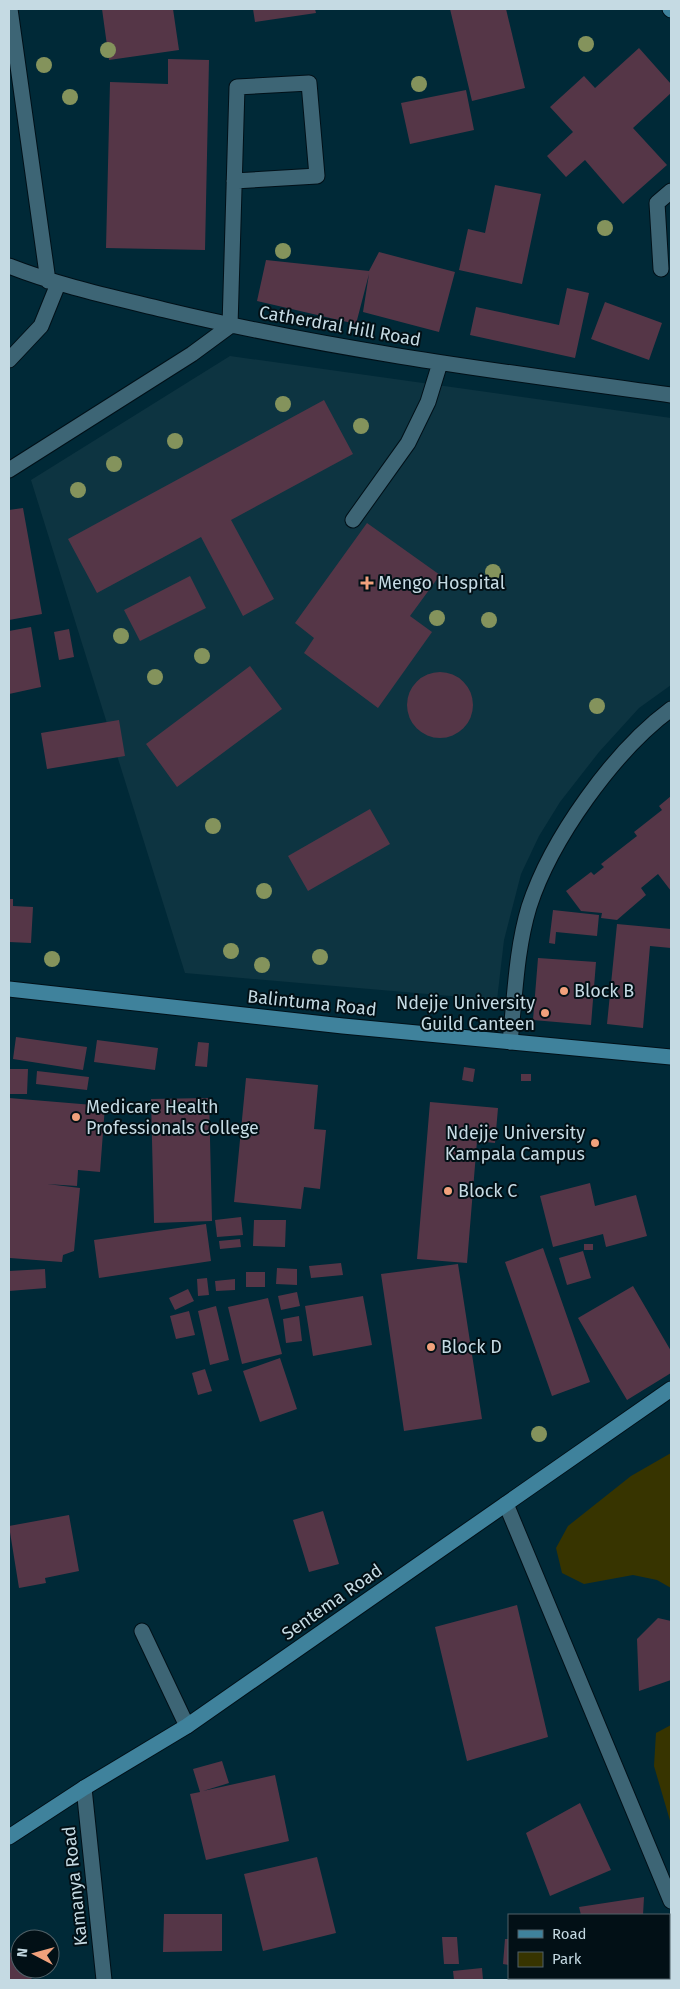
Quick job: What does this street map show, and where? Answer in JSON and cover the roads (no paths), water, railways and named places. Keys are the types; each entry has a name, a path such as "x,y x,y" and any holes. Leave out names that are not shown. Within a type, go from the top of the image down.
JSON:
{"main road":[{"name":"Balintuma Road","path":"9,989 343,1026 671,1057"},
{"name":"Sentema Road","path":"9,1837 84,1788 187,1726 671,1389"}],"street":[{"path":"9,360 41,326 53,282 10,9"},
{"path":"9,470 192,354 230,326 234,180 237,86 310,83 317,176 234,180"},
{"path":"661,268 657,203 671,191"},
{"name":"Catherdral Hill Road","path":"9,266 53,282 230,326 440,363 671,395"},
{"path":"353,520 408,444 428,402 440,363"},
{"path":"510,1042 521,942 529,907 540,878 573,817 612,765 659,718 671,709"},
{"path":"506,1504 671,1901"},
{"path":"142,1632 187,1726"},
{"name":"Kamanya Road","path":"84,1788 104,1980"}],"place":[{"name":"Mengo Hospital","path":"367,583"},
{"name":"Block B","path":"564,991"},
{"name":"Ndejje University Guild Canteen","path":"545,1013"},
{"name":"Medicare Health Professionals College","path":"76,1117"},
{"name":"Ndejje University Kampala Campus","path":"595,1143"},
{"name":"Block C","path":"448,1191"},
{"name":"Block D","path":"431,1347"}]}
